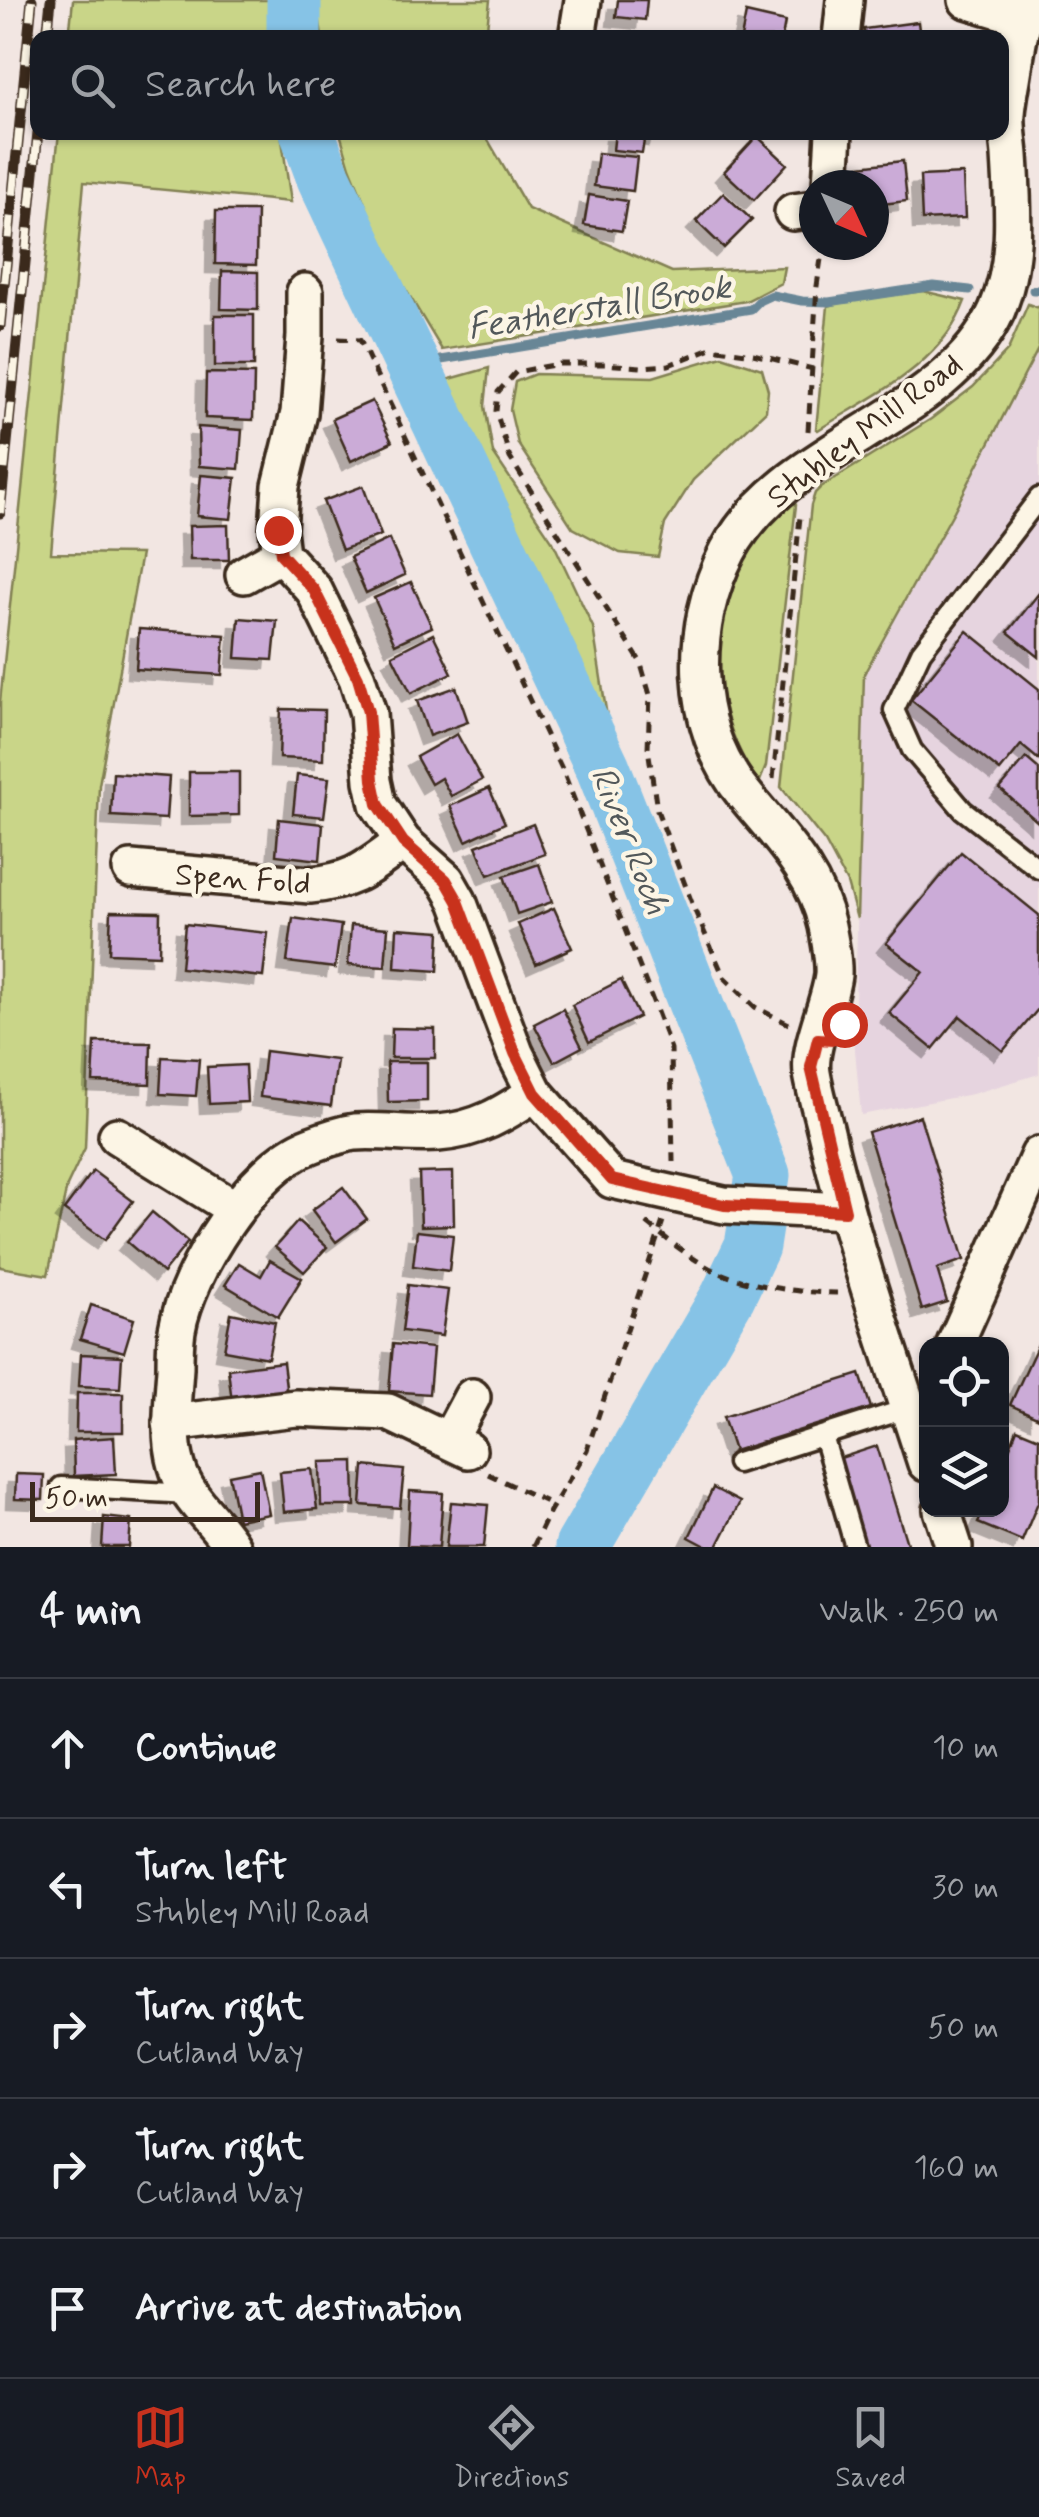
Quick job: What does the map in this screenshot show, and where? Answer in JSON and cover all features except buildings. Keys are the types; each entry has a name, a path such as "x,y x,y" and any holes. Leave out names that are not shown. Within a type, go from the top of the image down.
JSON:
{"street":[{"path":"579,30 582,0"},
{"path":"842,30 845,0"},
{"path":"967,0 1026,8"},
{"name":"Stubley Mill Road","path":"1009,103 1026,8"},
{"path":"833,170 834,140"},
{"name":"Stubley Mill Road","path":"919,1428 845,1211 811,1067 833,974 821,904 810,879 740,790 722,758 708,719 699,648 703,615 725,556 754,512 803,471 878,424 955,367 981,338 997,310 1012,260 1014,218 1009,140"},
{"path":"305,292 318,338 281,486 281,554 314,590 358,678 368,712 378,804 403,842 446,880 458,901 515,1053 535,1093 612,1180 724,1205 845,1211"},
{"path":"244,575 281,554"},
{"name":"Spen Fold","path":"131,870 170,859 310,885 336,882 360,873 403,842"},
{"path":"232,1547 190,1494 177,1467 172,1423 177,1330 188,1292 235,1209 271,1169 306,1146 351,1132 439,1133 470,1128 494,1120 535,1093"},
{"path":"117,1136 235,1209"},
{"path":"958,1337 1039,1155"},
{"path":"172,1423 296,1408 388,1412 458,1445 472,1397"},
{"path":"944,1517 954,1547"}],"lane":[{"path":"1039,498 920,652 894,710 912,750 964,810 1039,868"},
{"path":"737,1463 823,1436 919,1428"},
{"path":"823,1436 855,1547"},
{"path":"61,1487 190,1494"}],"path":[{"path":"772,788 821,260"},
{"path":"318,338 360,340 563,771 670,1049 672,1194 588,1450 553,1505 533,1547"},
{"path":"813,369 711,348 669,365 559,364 516,372 498,392 496,411 510,458 640,661 650,695 648,748 657,810 694,911 724,977 755,1006 818,1039"},
{"path":"644,1221 718,1272 812,1293 871,1292"},
{"path":"458,1445 478,1469 553,1505"}],"shaded area":[{"path":"1039,347 1039,1074 972,1094 861,1115 854,1039 864,674"}],"green space":[{"path":"73,0 276,0 274,30 70,30"},
{"path":"317,0 490,0 487,30 321,30"},
{"path":"58,140 282,140 291,202 84,182 51,553 141,554 99,785 85,1148 67,1186 48,1275 0,1267 0,702"},
{"path":"342,140 488,140 528,209 672,272 784,267 781,283 746,301 442,350 388,260"},
{"path":"923,291 965,301 940,343 903,377 816,429 828,306"},
{"path":"1028,304 1039,308 1039,347 864,674 857,919 847,883 825,842 781,787 811,505 821,487 931,419 973,387 1008,350"},
{"path":"722,356 762,369 768,390 766,411 693,480 665,524 658,557 620,553 573,528 518,444 510,410 515,382 535,374 653,377"},
{"path":"489,368 485,406 493,453 553,542 593,627 608,723 595,726 432,384"},
{"path":"794,501 766,766 757,782 728,720 718,654 721,621 743,558 766,525"}],"waterway":[{"name":"River Roch","path":"294,0 294,30"},
{"name":"River Roch","path":"310,140 324,178 603,768 763,1175 752,1246 728,1296 582,1547"},
{"name":"Featherstall Brook","path":"411,365 751,309 772,295 829,302 934,286 970,290"},
{"name":"Featherstall Brook","path":"1033,290 1039,290"}],"railway":[{"path":"0,326 32,0"},
{"path":"48,30 51,0"},
{"path":"0,513 37,140"}],"route":[{"path":"278,530 281,554 314,590 358,678 368,712 378,804 403,842 446,880 458,901 515,1053 535,1093 612,1180 724,1205 845,1211 811,1067 818,1039 832,1040 844,1024"}]}
